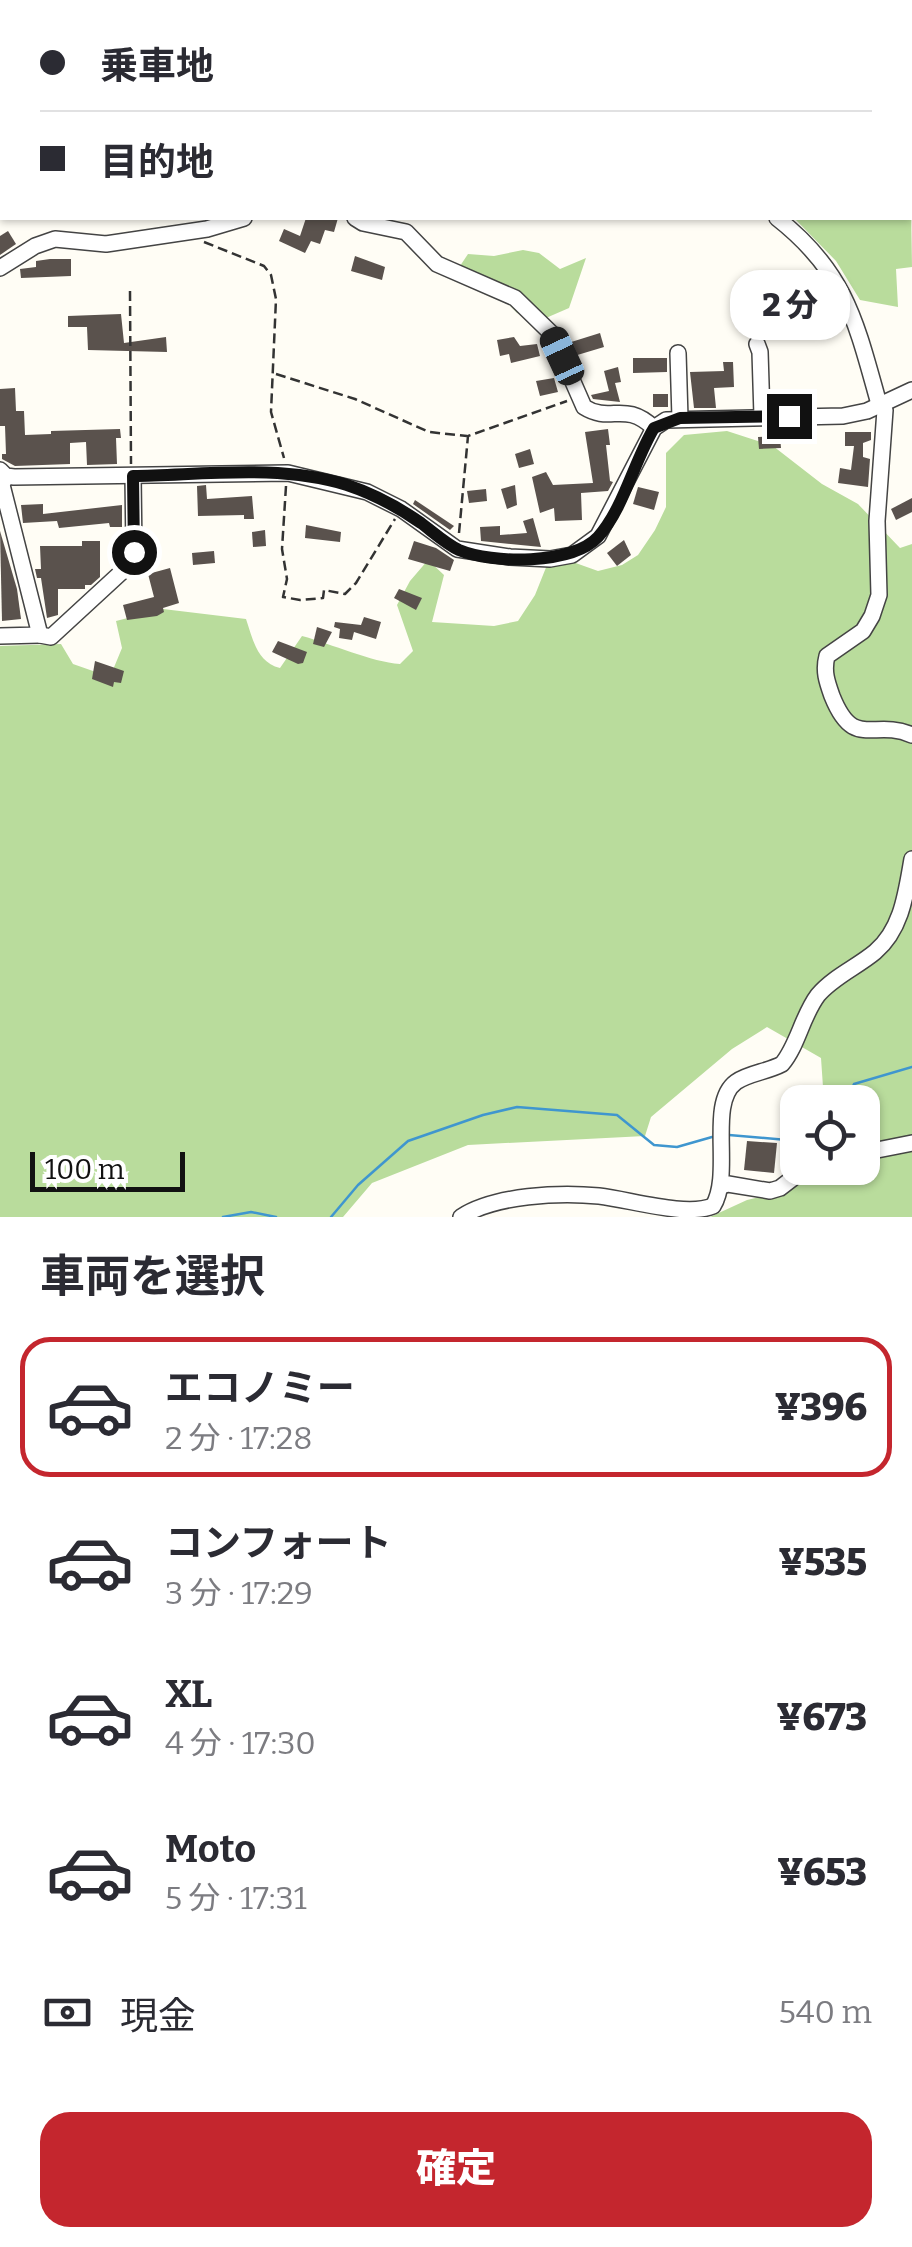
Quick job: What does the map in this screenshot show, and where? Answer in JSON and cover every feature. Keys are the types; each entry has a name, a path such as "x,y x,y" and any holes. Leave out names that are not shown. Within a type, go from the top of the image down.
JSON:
{"street":[{"path":"0,268 55,239 106,244 207,229 237,220"},
{"path":"358,220 406,232 437,264 515,298 552,334 578,398 592,412 629,411 654,428"},
{"path":"780,220 815,249 832,271 853,317 878,404 885,410 877,520 878,595 872,616 862,631 827,656 826,678 848,726 912,735"},
{"path":"757,344 762,416"},
{"path":"678,353 680,418"},
{"path":"40,634 2,485 3,473 288,473 343,484 401,509 457,549 550,559 588,546 608,524 654,428 680,418 843,416 912,390"},
{"path":"0,636 51,637 127,568 134,552 132,476"},
{"path":"462,1217 495,1202 544,1196 596,1196 691,1215 713,1206 721,1186 726,1094 738,1081 786,1060 826,986 888,938 902,911 912,860"},
{"path":"880,1149 912,1143"},
{"path":"721,1186 770,1192 784,1185"}],"path":[{"path":"202,242 264,266 271,275 276,299 271,412 288,473 282,549 287,579 283,596 300,600 323,598 324,590 345,594 356,583 401,509"},
{"path":"130,292 132,476"},
{"path":"274,374 355,399 429,432 468,436 578,398"},
{"path":"457,549 468,436"}],"green space":[{"path":"796,220 911,220 912,267 896,269 898,307 860,300 836,261"},
{"path":"523,250 539,253 560,269 586,258 569,308 539,321 517,313 502,297 458,269 468,254 494,256"},
{"path":"727,431 773,446 822,484 858,504 900,548 912,544 912,1217 710,1217 747,1200 790,1190 790,1185 880,1185 880,1085 823,1085 821,1058 767,1027 732,1049 651,1117 645,1136 468,1145 372,1183 343,1217 0,1217 0,646 61,644 73,664 110,677 122,648 116,621 163,609 246,619 261,655 280,668 302,636 400,664 413,651 397,605 428,560 444,575 432,622 494,626 518,621 535,595 547,565 570,561 598,571 622,565 638,555 666,507 666,453 684,435"}],"building":[{"path":"305,220 337,220 334,232 325,230 320,244 311,241 305,253 279,241 284,229 300,236"},
{"path":"8,231 16,244 0,255 0,236"},
{"path":"355,256 385,267 382,280 351,271"},
{"path":"71,259 71,276 21,278 20,269 36,267 36,261"},
{"path":"121,314 124,343 166,337 167,352 88,350 87,327 68,327 68,316"},
{"path":"600,333 604,347 574,356 568,343"},
{"path":"514,337 520,346 537,344 540,356 511,363 509,354 500,356 497,340"},
{"path":"633,358 667,358 667,372 633,373"},
{"path":"723,362 733,362 734,387 714,388 716,408 694,408 690,372 724,371"},
{"path":"618,367 621,382 615,383 620,402 593,399 591,395 609,391 604,371"},
{"path":"554,378 558,392 540,396 536,381"},
{"path":"15,388 16,411 24,411 25,435 120,429 121,438 116,438 117,464 87,465 86,442 70,443 70,464 15,466 2,459 2,454 6,454 5,426 0,426 0,389"},
{"path":"653,394 668,394 668,407 653,407"},
{"path":"608,429 610,445 606,445 613,482 608,491 581,493 582,520 555,521 554,508 540,513 532,477 546,472 553,485 593,483 585,432"},
{"path":"845,432 871,432 871,440 863,443 863,457 870,459 868,487 838,483 840,468 851,470 854,446 845,446"},
{"path":"780,436 781,448 759,449 758,437"},
{"path":"530,449 534,464 519,468 515,454"},
{"path":"206,485 207,499 252,496 254,519 244,519 244,515 198,516 197,486"},
{"path":"515,485 517,505 507,509 501,489"},
{"path":"638,487 659,492 654,510 633,504"},
{"path":"486,489 487,501 469,503 467,491"},
{"path":"912,498 912,512 896,520 891,509"},
{"path":"415,500 454,526 450,530 413,504"},
{"path":"43,504 43,514 122,505 122,527 110,527 109,523 59,528 57,521 23,523 21,505"},
{"path":"533,518 541,547 481,541 480,527 500,526 500,535 527,533 523,521"},
{"path":"306,525 341,532 340,542 305,538"},
{"path":"265,530 266,546 253,547 252,532"},
{"path":"0,531 17,589 21,619 2,621"},
{"path":"624,540 631,555 617,566 607,553"},
{"path":"82,541 100,541 100,577 85,585 85,589 58,589 58,615 47,618 41,578 37,578 35,569 41,569 40,546 82,546"},
{"path":"414,541 436,548 454,560 450,571 408,559"},
{"path":"214,551 215,563 193,565 192,553"},
{"path":"170,568 179,603 163,608 164,612 157,616 127,620 123,605 154,597 148,574"},
{"path":"399,589 422,598 416,610 394,598"},
{"path":"364,617 381,622 376,639 354,632 352,640 339,638 340,629 334,627 335,622 361,625"},
{"path":"317,627 332,632 324,647 313,644"},
{"path":"278,641 307,652 303,663 272,652"},
{"path":"95,661 124,671 121,683 114,682 113,687 92,679"},
{"path":"747,1141 777,1143 774,1173 744,1170"}],"waterway":[{"path":"854,1085 912,1067"},
{"path":"331,1217 358,1185 408,1141 517,1107 617,1115 654,1145 677,1147 712,1137"},
{"path":"729,1135 780,1139"},
{"path":"223,1217 251,1212 276,1217"}],"route":[{"path":"134,552 133,476 288,473 367,492 401,509 457,549 550,559 572,554 598,536 608,524 654,428 666,420 789,416"}]}
